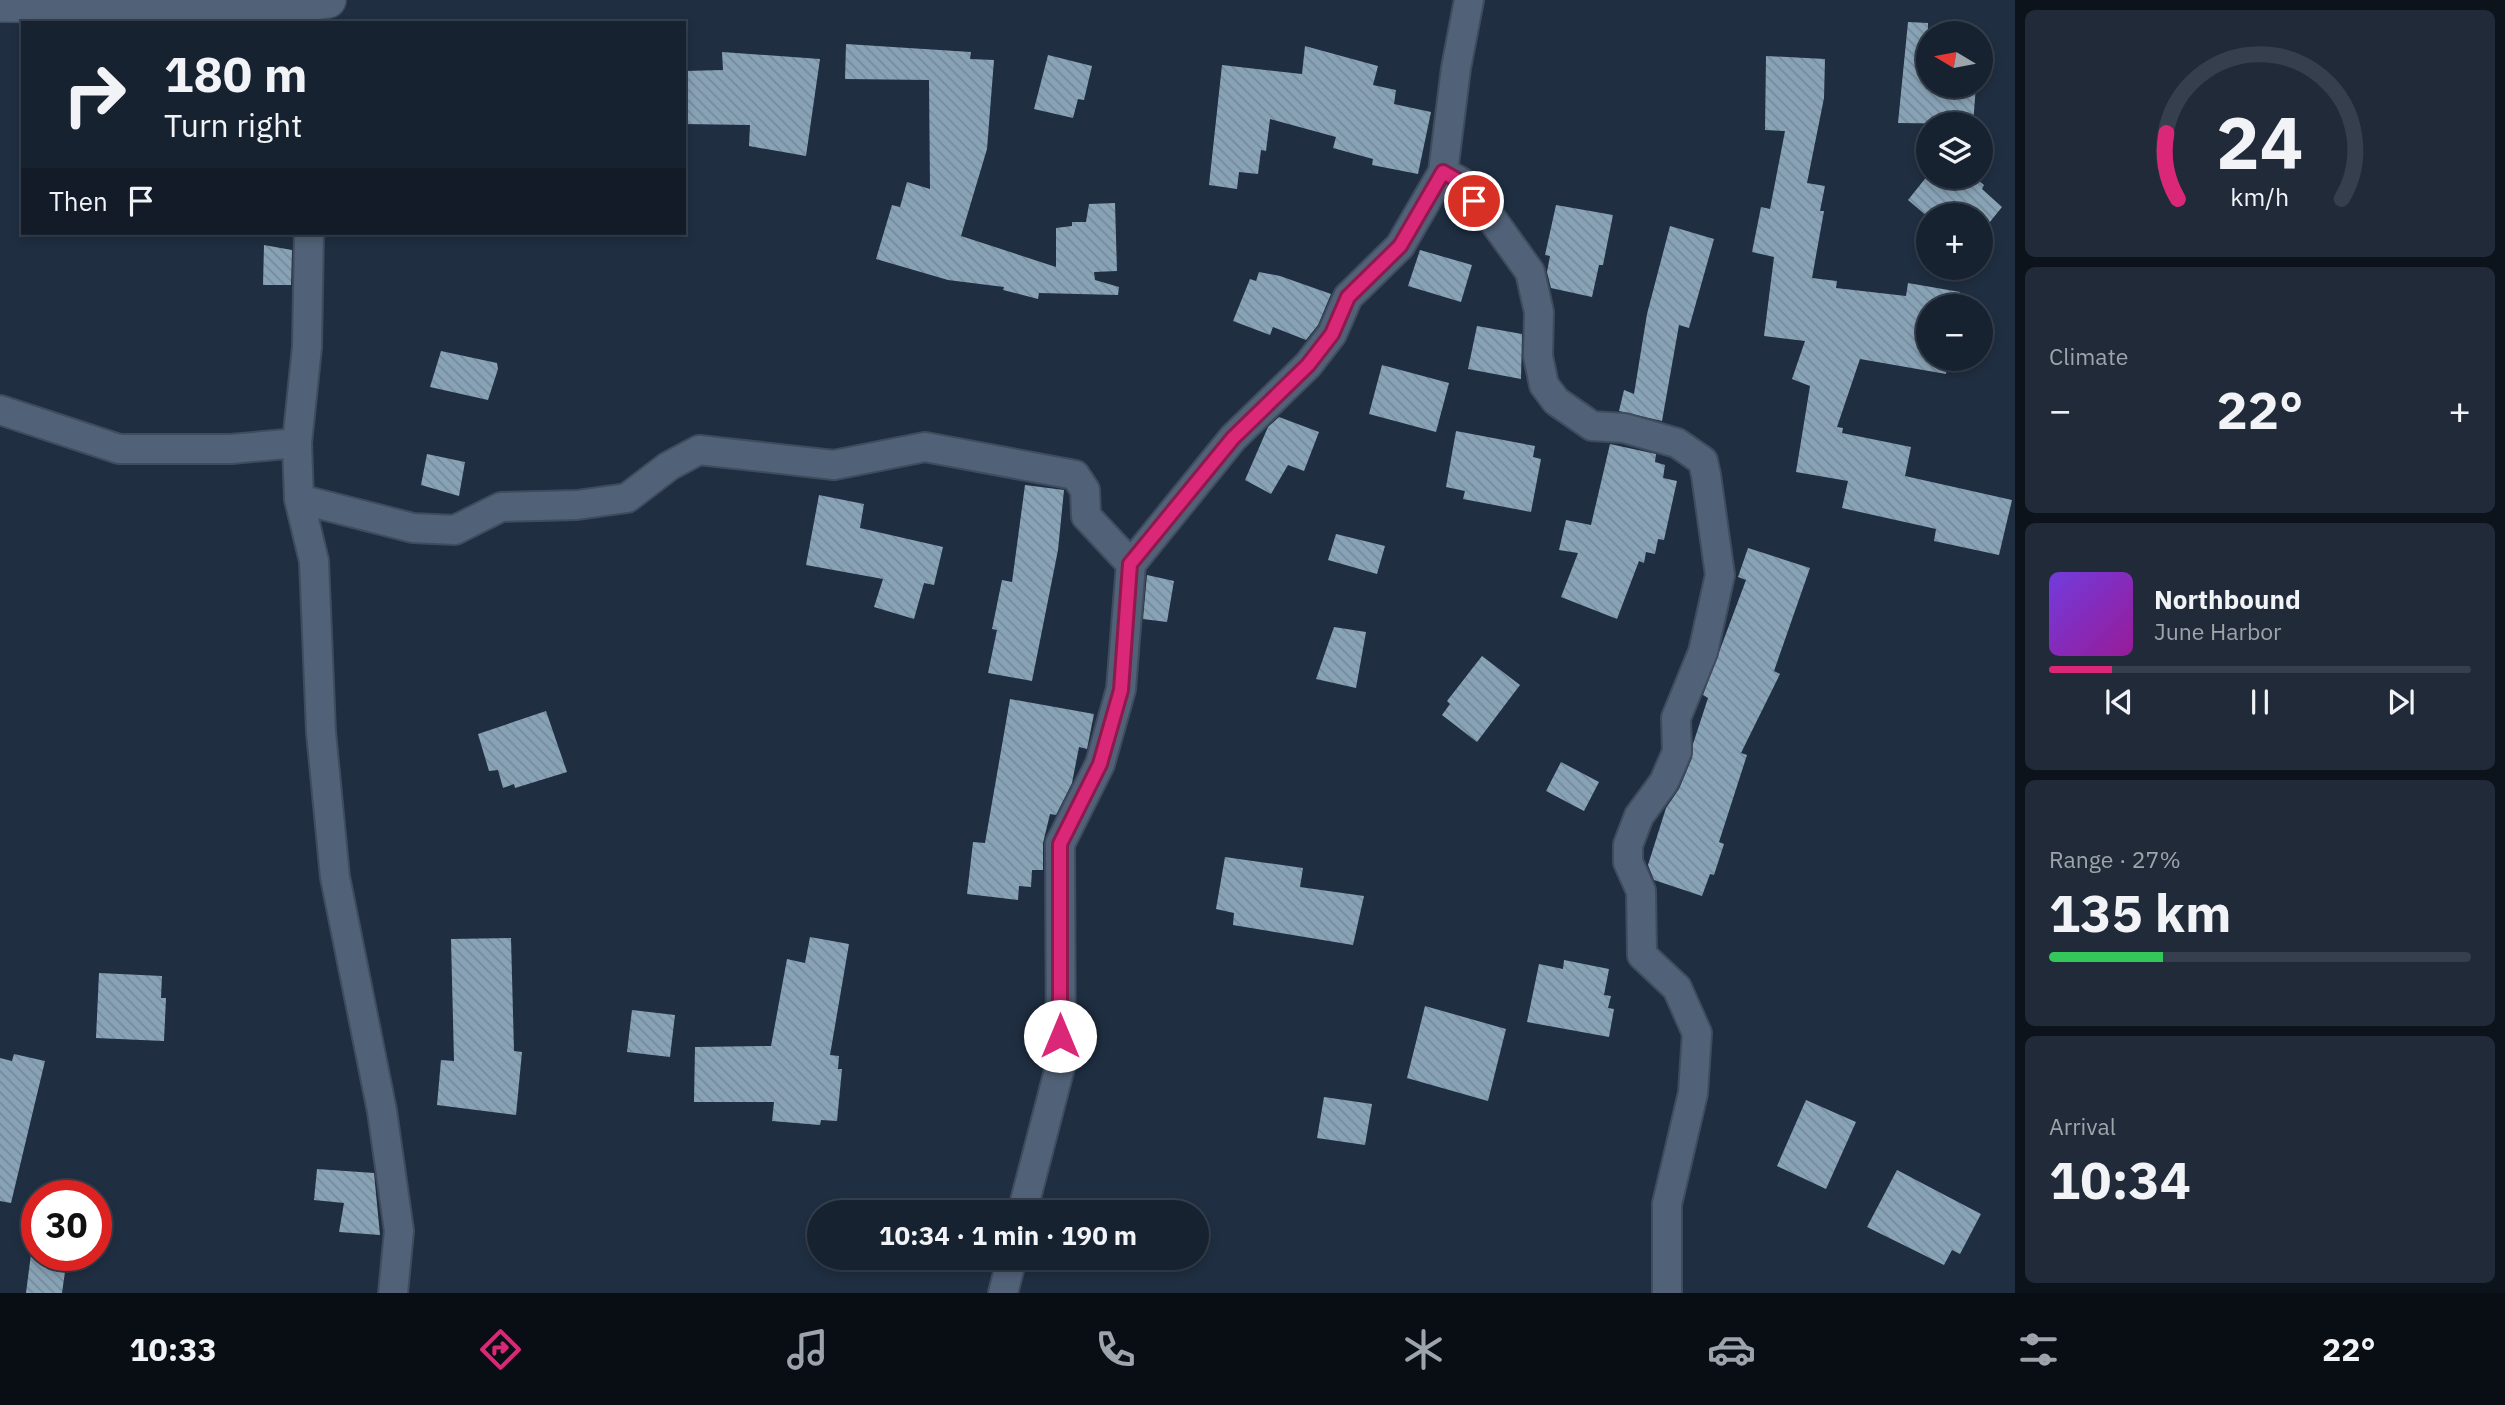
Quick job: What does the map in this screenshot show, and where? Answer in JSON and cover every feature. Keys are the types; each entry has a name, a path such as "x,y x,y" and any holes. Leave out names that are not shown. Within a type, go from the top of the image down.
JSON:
{"street":[{"path":"0,4 283,15 328,0"},
{"path":"1026,1200 1060,1063 1060,844 1100,764 1121,690 1130,564 1233,438 1308,365 1332,334 1348,297 1400,246 1443,172 1456,68 1469,0"},
{"path":"1443,172 1466,185 1474,201 1492,219 1530,272 1539,312 1538,356 1544,385 1556,401 1592,426 1624,428 1677,443 1703,461 1706,475 1720,575 1703,652 1676,718 1677,752 1664,782 1639,816 1628,845 1628,862 1641,891 1642,955 1677,988 1697,1033 1693,1093 1667,1204 1668,1293"},
{"path":"309,235 307,346 297,443 299,499 314,561 321,732 335,877 382,1111 399,1231 393,1293"},
{"path":"0,410 119,449 231,449 297,443"},
{"path":"299,499 412,528 455,530 501,507 577,505 627,498 669,466 699,450 834,465 925,447 1075,475 1085,490 1086,516 1130,564"},
{"path":"1003,1293 1009,1270"}],"building":[{"path":"1908,22 1916,22 1916,98 1975,98 1974,112 1916,112 1916,123 1898,123"},
{"path":"846,44 971,52 970,59 994,60 987,149 961,236 1056,267 1056,228 1072,226 1072,222 1086,222 1089,204 1115,203 1117,271 1094,272 1095,280 1119,287 1118,295 1039,293 1038,299 1003,290 1004,287 948,280 876,259 892,205 900,207 907,182 930,189 929,80 845,79"},
{"path":"1305,46 1378,66 1373,85 1396,90 1394,104 1431,112 1418,174 1372,165 1373,159 1333,148 1336,137 1270,119 1266,151 1261,150 1258,174 1239,172 1237,189 1209,185 1222,65 1302,74"},
{"path":"722,52 820,59 806,156 749,146 750,125 686,124 686,71 723,70"},
{"path":"1048,55 1092,66 1084,100 1078,99 1073,118 1034,109"},
{"path":"1766,56 1825,59 1824,98 1807,183 1825,186 1820,211 1824,211 1812,278 1837,281 1836,288 1906,296 1908,283 1960,292 1916,294 1916,369 1860,359 1837,427 1843,428 1842,433 1911,447 1905,476 2012,500 1999,555 1934,541 1936,529 1842,508 1848,481 1796,472 1810,386 1792,379 1805,341 1764,336 1774,257 1752,252 1761,207 1770,209 1785,131 1765,130"},
{"path":"1917,189 1982,189 2002,207 1993,218 1993,203 1916,203 1916,207 1908,200"},
{"path":"1556,205 1613,215 1603,265 1599,265 1592,297 1551,288 1547,272 1550,256 1545,255"},
{"path":"1670,226 1714,239 1689,328 1679,325 1662,421 1619,411 1624,390 1634,394 1647,314"},
{"path":"264,245 292,250 291,285 263,285"},
{"path":"1420,250 1472,265 1461,302 1408,286"},
{"path":"1259,272 1280,276 1331,294 1318,325 1306,340 1273,327 1270,335 1233,321 1250,279 1256,281"},
{"path":"1477,326 1522,334 1521,379 1468,369"},
{"path":"441,351 497,363 498,369 488,400 430,387"},
{"path":"1382,365 1449,383 1436,432 1369,414"},
{"path":"1279,417 1319,432 1304,471 1288,465 1271,494 1245,480 1268,427"},
{"path":"1456,431 1535,446 1533,457 1541,459 1531,512 1463,499 1465,491 1446,487"},
{"path":"1610,444 1656,454 1655,462 1665,465 1663,478 1677,481 1664,540 1658,539 1655,554 1646,552 1644,563 1639,561 1617,619 1561,597 1578,553 1559,550 1566,520 1591,525"},
{"path":"427,454 465,462 459,496 421,485"},
{"path":"1025,485 1064,490 1058,550 1032,681 988,673 997,630 992,629 1002,580 1012,582"},
{"path":"819,495 864,504 860,528 943,547 934,585 924,583 914,619 874,607 883,579 806,565"},
{"path":"1336,534 1385,546 1377,574 1328,560"},
{"path":"1748,548 1810,568 1774,671 1780,674 1741,753 1747,755 1719,842 1724,844 1714,875 1710,874 1702,896 1654,880 1648,865 1666,808 1679,789 1692,758 1693,744 1708,698 1703,695 1746,580 1738,577"},
{"path":"1147,575 1174,581 1167,622 1143,619"},
{"path":"1334,627 1366,632 1356,688 1316,679"},
{"path":"1482,656 1520,685 1477,742 1442,715 1450,704 1447,701"},
{"path":"1010,699 1094,714 1087,749 1079,747 1072,783 1056,815 1050,814 1043,843 1043,870 1032,870 1031,887 1019,886 1018,900 967,894 973,842 985,843"},
{"path":"546,711 567,772 515,788 514,784 503,788 498,770 489,771 478,734"},
{"path":"1561,762 1599,782 1584,811 1546,791"},
{"path":"1225,857 1303,868 1300,887 1364,896 1353,945 1233,925 1234,913 1216,909"},
{"path":"810,937 849,944 830,1055 839,1056 838,1069 842,1069 837,1121 821,1120 820,1125 772,1121 774,1102 694,1102 695,1047 771,1046 787,959 805,963"},
{"path":"511,938 514,1051 522,1052 516,1115 437,1105 441,1060 454,1061 451,939"},
{"path":"1564,960 1609,969 1604,995 1611,996 1608,1008 1614,1009 1609,1037 1527,1022 1539,964 1563,969"},
{"path":"99,973 162,976 161,998 166,998 164,1041 96,1038"},
{"path":"1425,1006 1506,1029 1488,1101 1407,1078"},
{"path":"632,1010 675,1015 670,1057 627,1052"},
{"path":"14,1054 45,1061 11,1203 0,1201 0,1058 12,1061"},
{"path":"1324,1097 1372,1104 1365,1145 1317,1138"},
{"path":"1806,1100 1856,1122 1826,1189 1777,1166"},
{"path":"317,1169 374,1173 380,1235 339,1232 344,1203 314,1200"},
{"path":"1897,1170 1981,1214 1960,1254 1952,1250 1944,1265 1867,1227"},
{"path":"29,1271 65,1271 62,1293 26,1293"}],"route":[{"path":"1060,1036 1060,844 1100,764 1121,690 1130,564 1233,438 1308,365 1332,334 1348,297 1400,246 1443,172 1466,185 1474,201"}]}
